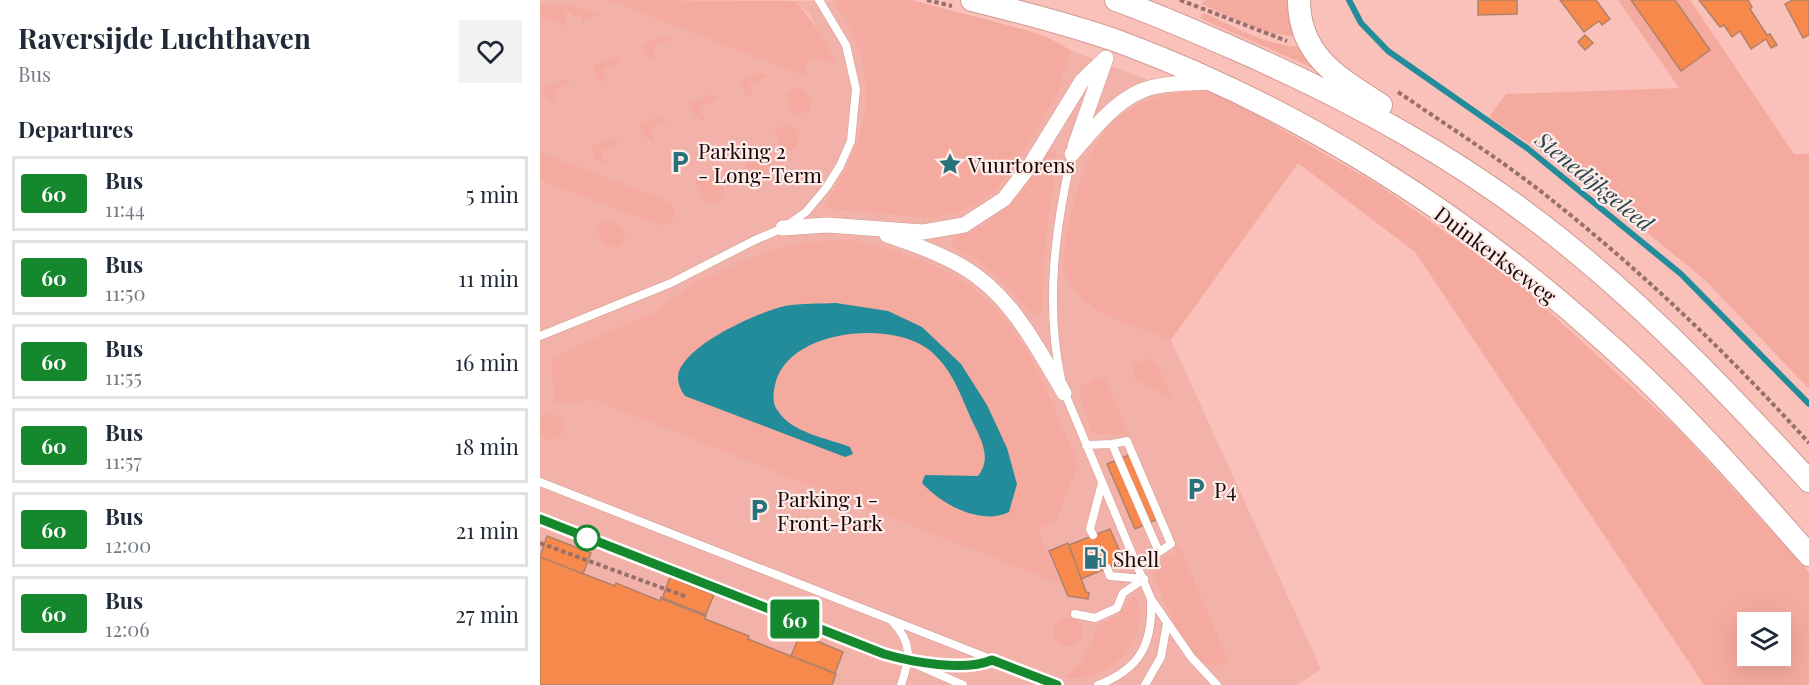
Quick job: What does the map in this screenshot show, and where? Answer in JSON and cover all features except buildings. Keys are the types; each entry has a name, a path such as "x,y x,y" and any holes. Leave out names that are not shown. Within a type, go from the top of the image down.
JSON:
{"main road":[{"name":"Duinkerkseweg","path":"972,0 1112,50 1212,82 1259,102 1338,145 1439,209 1529,276 1608,343 1675,409 1809,555"},
{"path":"1116,0 1146,4 1372,114 1429,146 1500,194 1565,243 1665,332 1731,396 1809,481"},
{"path":"1299,0 1299,18 1306,40 1328,68 1446,146 1500,194"},
{"path":"1112,50 1146,4"}],"street":[{"path":"783,228 827,225 923,232 964,225 1004,199 1031,164 1082,81 1112,50"},
{"path":"1072,154 1112,50"},
{"path":"1072,154 1104,118 1140,91 1170,84 1212,82"},
{"path":"870,229 933,252 965,268 991,289 1011,310 1032,339 1064,393"}],"lane":[{"path":"540,336 671,283 783,228 806,212 826,188 840,166 851,141 856,89 846,45 819,0"},
{"path":"1072,154 1059,210 1052,298 1055,351 1064,393 1144,579 1151,599 1153,627 1146,646 1126,670 1099,685"},
{"path":"1086,445 1127,441 1171,544 1137,563"},
{"path":"1112,444 1159,552"},
{"path":"540,482 1057,685"},
{"path":"1093,535 1090,529 1102,483"},
{"path":"540,519 875,651 909,661 963,685"},
{"path":"1107,568 1110,576 1144,579"},
{"path":"1076,614 1095,618 1117,608 1124,593 1144,579"},
{"path":"1151,599 1191,657 1217,685"},
{"path":"890,619 908,643 909,661 901,685"},
{"path":"1145,685 1161,657 1167,622"},
{"path":"909,661 983,664 992,660"}],"path":[{"path":"1180,0 1277,39 1306,40"},
{"path":"540,543 687,597"}],"shaded area":[{"path":"540,0 607,0 806,76 806,63 814,58 835,64 811,16 796,1 910,0 1026,30 1051,39 1070,50 1176,91 1089,306 1171,340 1321,669 1297,685 540,685"},
{"path":"607,0 796,1 827,41 835,64 814,58 806,63 807,77"},
{"path":"911,0 1026,30 1051,39 1070,50 1059,90 1016,165 998,188 980,202 957,213 933,218 822,208 851,157 861,131 865,106 865,80 860,54 850,28 833,1"},
{"path":"1206,0 1292,0 1298,36 1286,36 1261,30 1201,4"},
{"path":"1618,0 1690,0 1794,154 1809,154 1809,389 1705,280 1574,173 1489,117 1506,94 1679,88"},
{"path":"540,4 571,6 602,13 583,22 581,15 574,18 570,11 564,14 569,27 540,16"},
{"path":"1204,13 1264,40 1289,46 1302,46 1315,69 1200,18"},
{"path":"662,35 672,39 652,48 657,61 648,57 642,44"},
{"path":"612,57 622,61 602,70 608,83 598,79 592,66"},
{"path":"759,72 769,76 749,85 754,98 745,95 739,81"},
{"path":"563,79 572,83 553,91 558,105 548,101 543,88"},
{"path":"798,87 807,92 812,101 809,110 801,114 793,113 785,93"},
{"path":"1204,90 1230,96 1253,106 1269,122 1377,184 1519,284 1681,432 1809,572 1809,685 1704,685 1415,252 1298,163 1171,340 1108,315 1085,302 1068,279 1064,255 1070,217 1091,155 1108,127 1129,110 1152,99"},
{"path":"709,94 719,98 699,107 705,120 695,117 689,103"},
{"path":"659,116 669,120 650,129 655,142 646,139 639,125"},
{"path":"787,124 796,129 799,139 793,149 782,150 774,130"},
{"path":"610,138 620,142 600,151 605,164 596,160 590,147"},
{"path":"1054,151 1058,156 1045,245 1042,312 1036,317 996,276 974,258 952,246 951,242 954,237 985,225 998,216 1030,180 1047,152"},
{"path":"540,152 670,202 675,208 675,217 668,225 659,225 540,180"},
{"path":"757,154 767,159 772,167 771,175 761,181 752,179 743,159"},
{"path":"707,175 724,186 724,196 717,204 703,202 694,181"},
{"path":"609,219 619,225 625,233 624,241 618,247 604,246 595,226"},
{"path":"848,240 900,253 941,269 974,289 1000,313 1021,343 1059,417 1078,464 1057,520 1038,530 1060,584 589,398 574,405 554,401 551,359 555,356 653,313 692,284 757,255 804,242"},
{"path":"1146,358 1157,364 1173,399 1133,378 1133,365"},
{"path":"1098,376 1106,381 1130,435 1099,434 1090,431 1080,387"},
{"path":"546,415 556,415 563,422 563,432 556,439 546,439 540,433 540,421"},
{"path":"1178,543 1229,662 1212,666 1198,658 1174,622 1161,593 1152,571 1163,559 1175,555"},
{"path":"1133,596 1137,598 1140,615 1138,630 1123,656 1111,666 1097,673 1065,678 1089,648 1095,634 1095,626 1118,616"},
{"path":"1068,618 1078,622 1082,632 1078,642 1068,646 1058,642 1054,632 1058,622"}],"water":[{"path":"836,303 888,311 922,327 961,364 987,405 1007,448 1017,484 1009,512 998,516 986,516 962,511 930,491 922,483 925,475 978,476 983,468 985,453 948,370 928,349 910,340 865,333 841,336 818,342 798,352 783,366 774,388 776,408 784,418 801,430 850,447 853,454 845,457 685,396 683,393 678,374 686,360 726,330 758,315 785,306"}],"waterway":[{"name":"Stenedijkgeleed","path":"1349,0 1361,23 1388,51 1527,148 1681,274 1809,404"}],"bus line":[{"name":"60","path":"540,519 884,654 909,661 940,664 983,664 992,660 1057,685"}],"place":[{"name":"Parking 2 - Long-Term","path":"680,162"},
{"name":"Vuurtorens","path":"950,164"},
{"name":"P4","path":"1196,489"},
{"name":"Parking 1 - Front-Park","path":"759,510"},
{"name":"Shell","path":"1095,558"}]}
